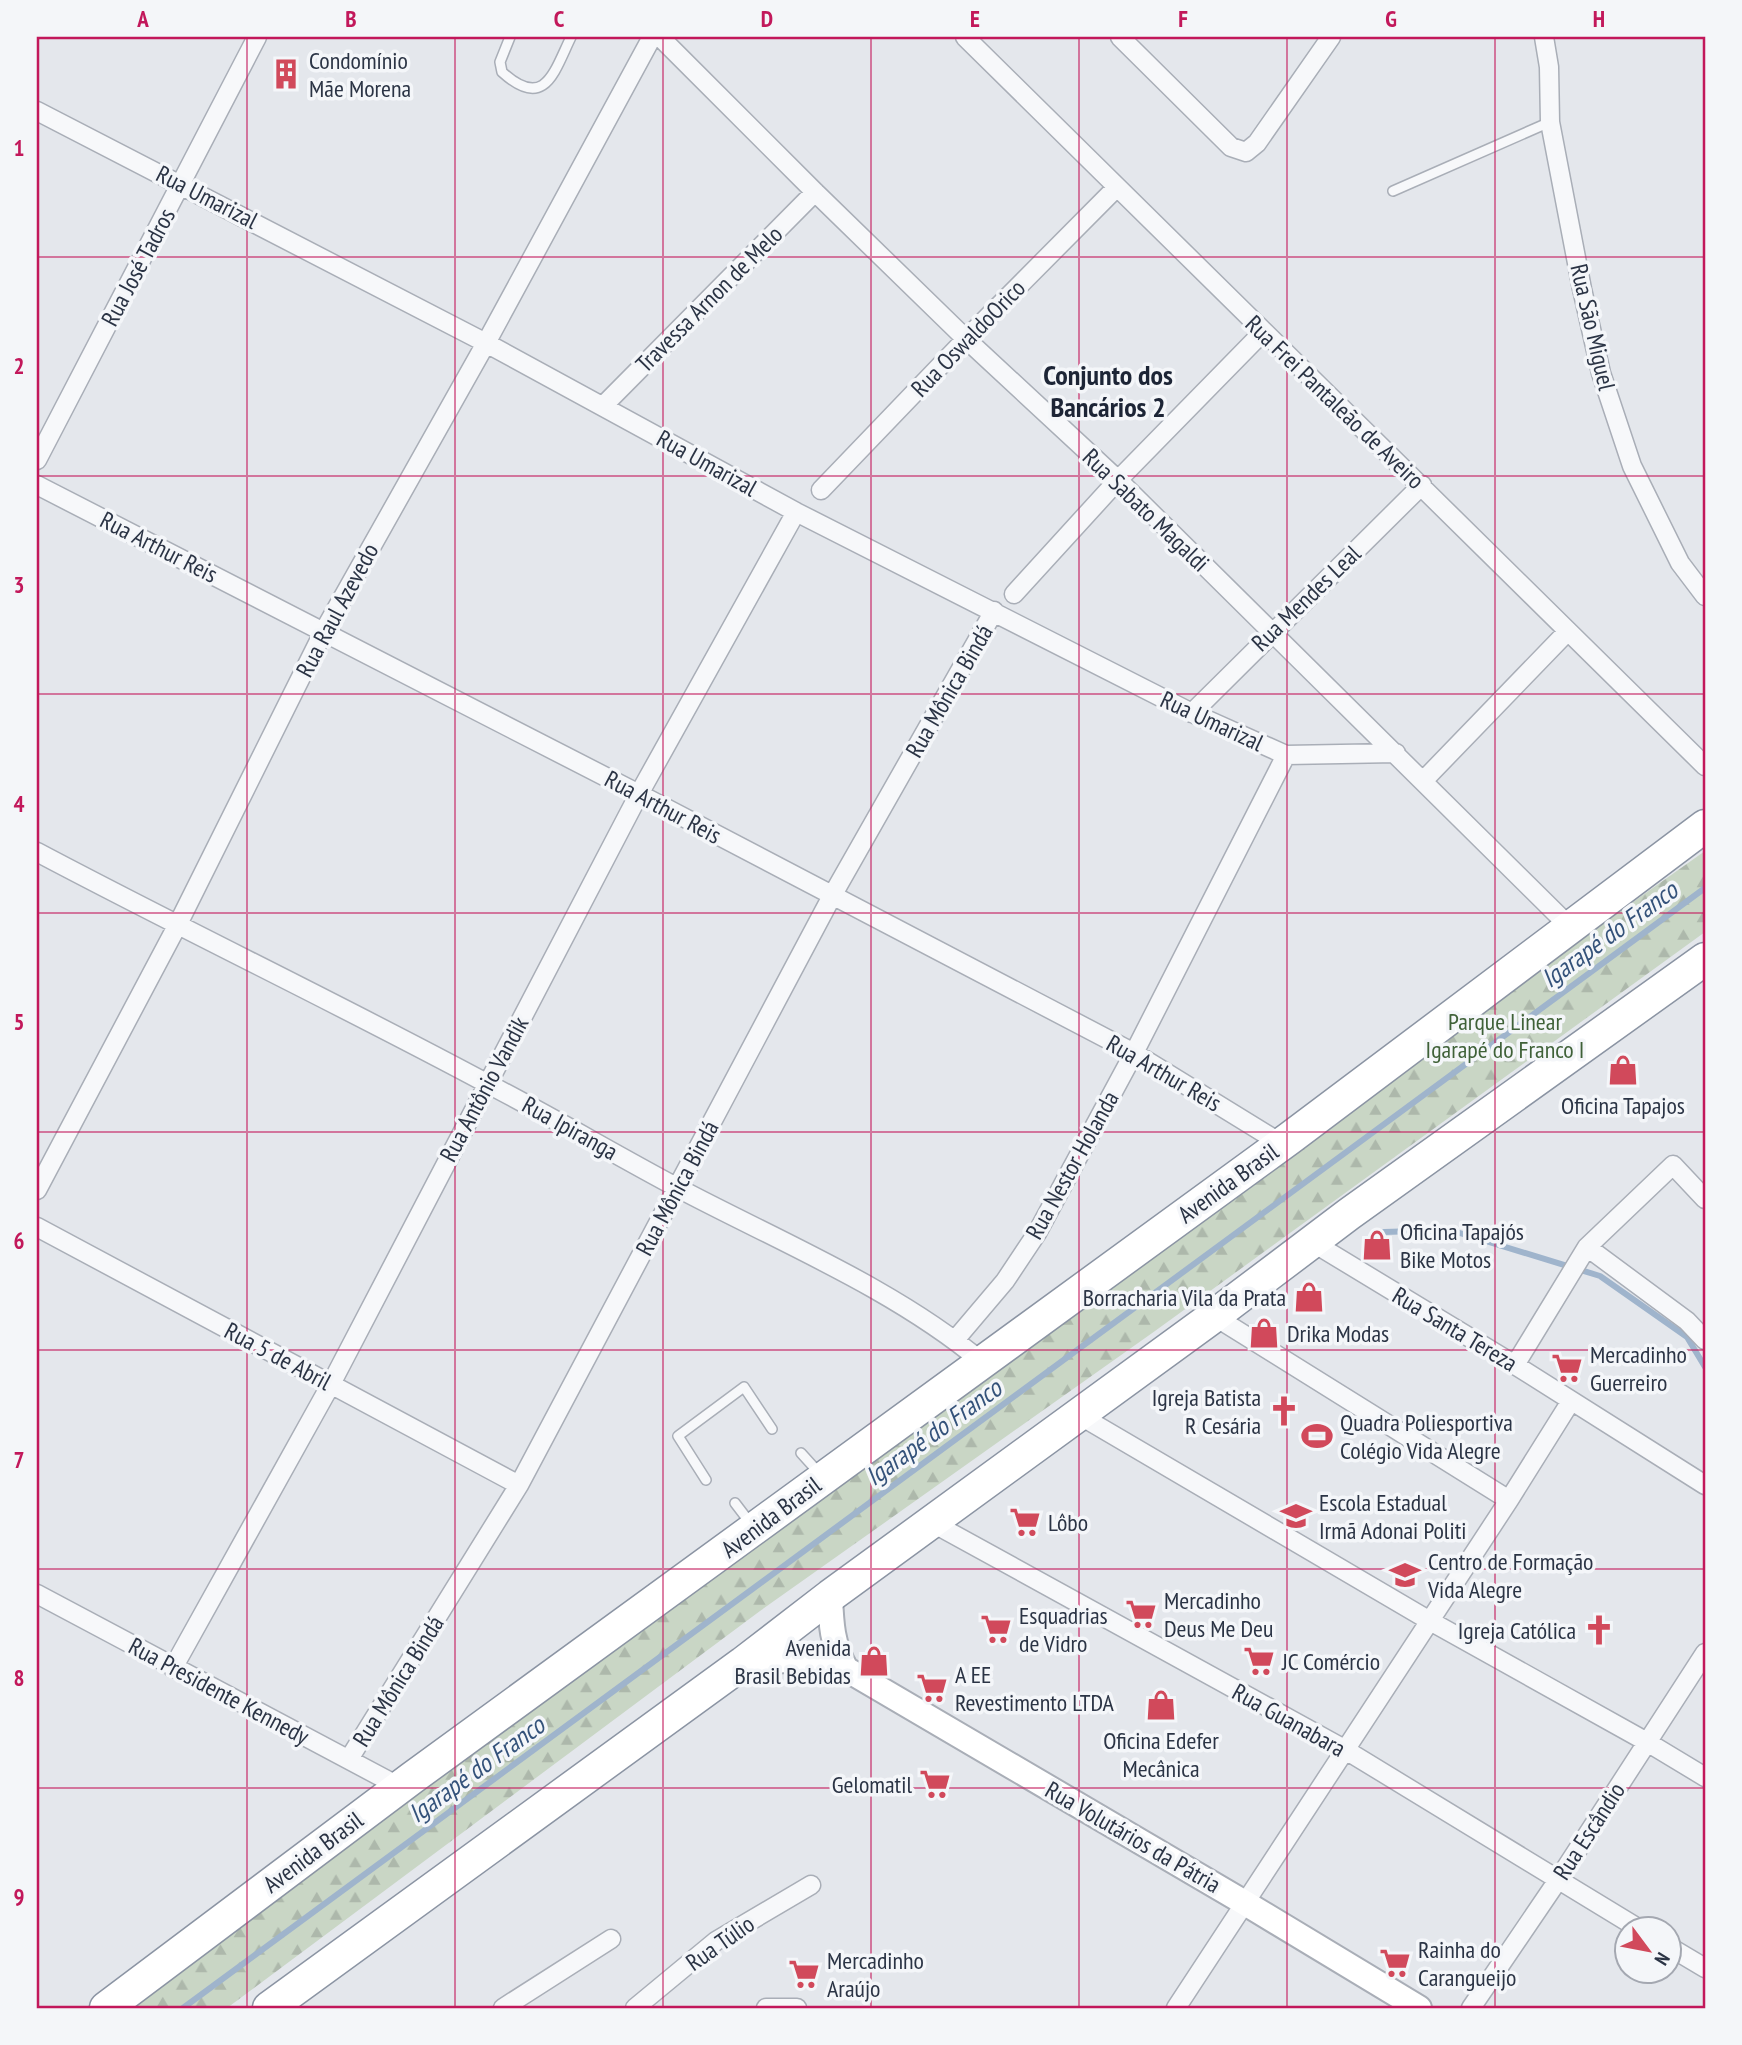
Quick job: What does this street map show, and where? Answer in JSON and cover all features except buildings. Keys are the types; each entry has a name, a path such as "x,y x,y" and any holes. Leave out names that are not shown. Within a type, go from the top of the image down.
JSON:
{"highway":[{"name":"Avenida Brasil","path":"106,2008 400,1787 1282,1144 1705,826"},
{"path":"270,2008 1312,1242 1704,962"}],"street":[{"name":"Rua José Tadros","path":"37,460 257,37"},
{"name":"Rua Raul Azevedo","path":"37,1190 177,926 324,631 486,343 652,37"},
{"name":"Rua Sabato Magaldi","path":"660,37 966,339 1118,480 1570,927"},
{"name":"Rua Frei Pantaleão de Aveiro","path":"965,37 1705,766"},
{"path":"1121,37 1231,147 1246,152 1257,144 1331,37"},
{"name":"Rua São Miguel","path":"1544,37 1549,66 1550,122 1601,373 1632,466 1680,563 1705,596"},
{"name":"Rua Umarizal","path":"37,111 486,343 796,512 1192,713 1286,755 1396,753"},
{"name":"Rua OswaldoOrico","path":"821,490 1117,187"},
{"name":"Travessa Arnon de Melo","path":"603,406 815,192"},
{"path":"1014,594 1118,480 1263,332"},
{"name":"Rua Arthur Reis","path":"37,485 639,794 1134,1053 1282,1144"},
{"name":"Rua Mendes Leal","path":"1192,713 1422,485"},
{"name":"Rua Antônio Vandik","path":"173,1668 331,1384 639,794 796,512"},
{"name":"Rua Mônica Bindá","path":"349,1759 519,1485 832,896 994,611"},
{"path":"1423,781 1568,631"},
{"name":"Rua Nestor Holanda","path":"956,1340 1005,1281 1037,1233 1134,1053 1286,755"},
{"name":"Rua Ipiranga","path":"37,852 487,1083 678,1188 853,1278 956,1340 982,1362"},
{"path":"1515,1365 1587,1247 1673,1165 1705,1199"},
{"name":"Rua 5 de Abril","path":"37,1227 519,1485"},
{"name":"Rua Santa Tereza","path":"1312,1242 1515,1365 1705,1485"},
{"path":"1587,1247 1687,1321 1705,1340"},
{"path":"1214,1316 1509,1500"},
{"path":"1176,2008 1509,1500 1570,1401"},
{"path":"1079,1415 1430,1621 1705,1777"},
{"name":"Rua Guanabara","path":"930,1522 1344,1749 1618,1916"},
{"name":"Rua Presidente Kennedy","path":"37,1594 400,1787"},
{"path":"830,1596 832,1637 846,1669"},
{"name":"Rua Escândio","path":"1471,2008 1558,1880 1705,1653"},
{"name":"Rua Volutários da Pátria","path":"743,1662 801,1659 846,1669 1245,1903 1390,2001 1419,2008"},
{"name":"Rua Túlio","path":"635,2008 716,1941 811,1885"},
{"path":"503,2008 611,1939"},
{"path":"1682,1954 1705,1968"},
{"path":"765,2008 797,2008"}],"lane":[{"path":"510,37 500,62 502,72 527,89 537,89 546,84 552,76 571,37"},
{"path":"1393,191 1550,122"},
{"path":"706,1480 678,1436 744,1387 772,1429"},
{"path":"801,1453 824,1478"},
{"path":"735,1503 755,1530"}],"green space":[{"name":"Parque Linear Igarapé do Franco I","path":"1705,851 1705,932 1155,1331 760,1611 227,2008 117,2008 1485,1007"}],"waterway":[{"name":"Igarapé do Franco","path":"183,2008 1705,888"},
{"path":"1384,1232 1450,1230 1600,1276 1687,1337 1705,1367"}],"place":[{"name":"Condomínio Mãe Morena","path":"286,74"},
{"name":"Oficina Tapajos","path":"1623,1070"},
{"name":"Oficina Tapajós Bike Motos","path":"1377,1245"},
{"name":"Borracharia Vila da Prata","path":"1309,1297"},
{"name":"Drika Modas","path":"1264,1333"},
{"name":"Mercadinho Guerreiro","path":"1567,1368"},
{"name":"Igreja Batista R Cesária","path":"1284,1411"},
{"name":"Quadra Poliesportiva Colégio Vida Alegre","path":"1317,1436"},
{"name":"Escola Estadual Irmã Adonai Politi","path":"1296,1516"},
{"name":"Lôbo","path":"1025,1522"},
{"name":"Centro de Formação Vida Alegre","path":"1405,1575"},
{"name":"Mercadinho Deus Me Deu","path":"1141,1614"},
{"name":"Esquadrias de Vidro","path":"996,1629"},
{"name":"Igreja Católica","path":"1599,1630"},
{"name":"Avenida Brasil Bebidas","path":"874,1661"},
{"name":"JC Comércio","path":"1259,1661"},
{"name":"A EE Revestimento LTDA","path":"932,1688"},
{"name":"Oficina Edefer Mecânica","path":"1161,1705"},
{"name":"Gelomatil","path":"935,1784"},
{"name":"Rainha do Carangueijo","path":"1395,1963"},
{"name":"Mercadinho Araújo","path":"804,1974"}],"district":[{"name":"Conjunto dos Bancários 2","path":"1108,390"}]}
